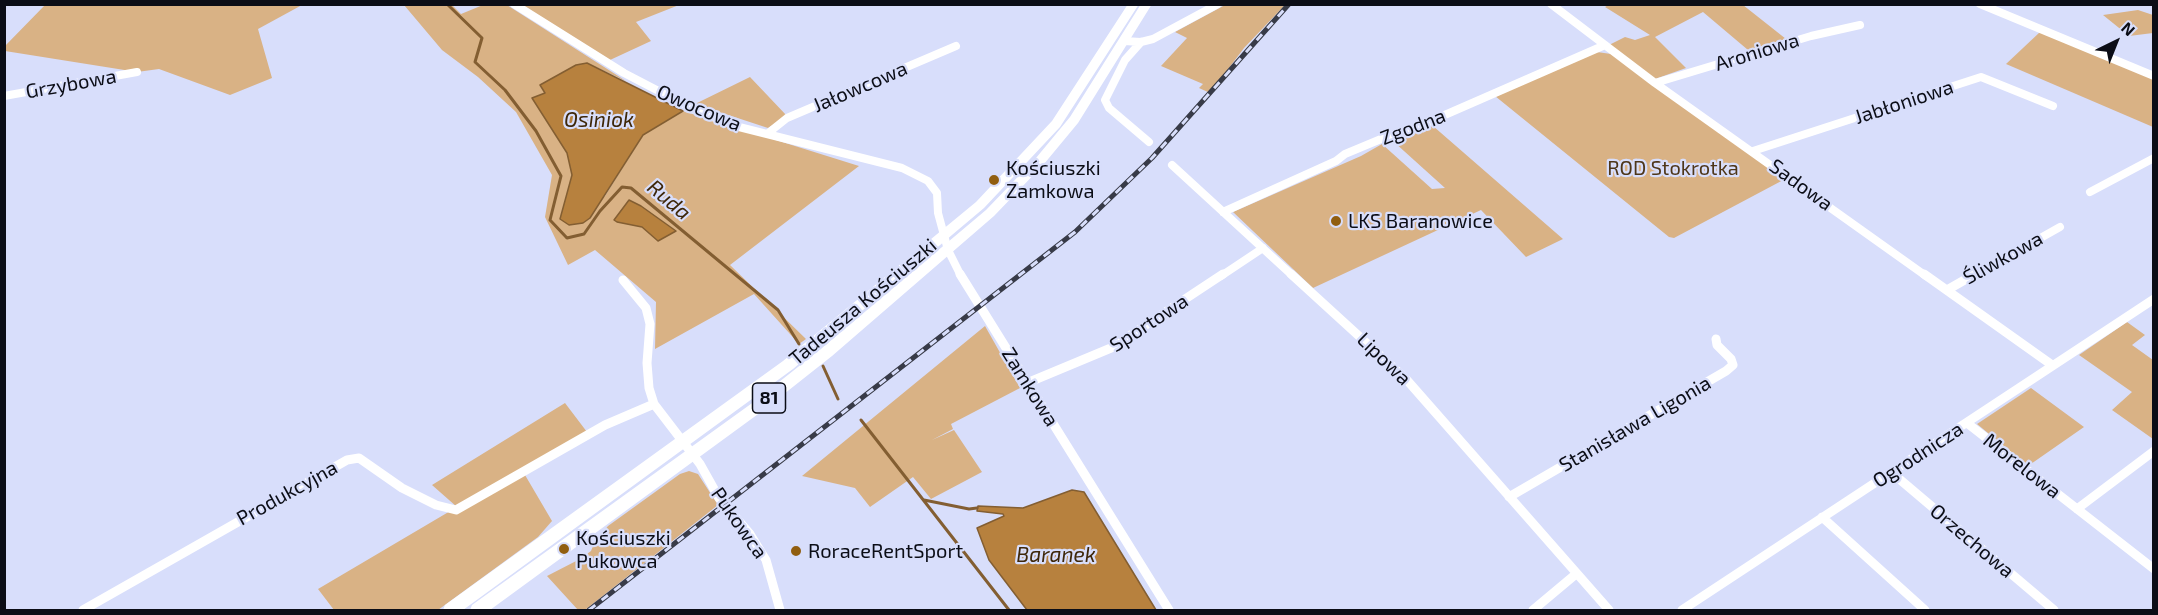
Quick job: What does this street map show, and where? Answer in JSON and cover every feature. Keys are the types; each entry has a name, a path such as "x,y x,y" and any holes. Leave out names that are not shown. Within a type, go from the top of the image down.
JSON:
{"main road":[{"name":"Tadeusza Kościuszki","path":"478,610 688,449 1005,180 1056,124 1134,4"},
{"name":"Tadeusza Kościuszki","path":"451,610 803,371 948,249 1017,186 1054,145 1092,93 1147,4"}],"street":[{"name":"Owocowa","path":"514,4 624,73 672,99 715,118 767,134 902,168"},
{"path":"1124,41 1141,42 1153,39 1218,4"},
{"name":"Sadowa","path":"1551,4 1655,83 1736,141 1754,151 2052,365"},
{"path":"1980,4 2154,76"},
{"name":"Aroniowa","path":"1655,83 1811,36 1860,25"},
{"path":"1141,42 1125,60 1105,100 1109,108 1149,142"},
{"name":"Zgodna","path":"1223,212 1336,161 1345,154 1381,139 1392,138 1605,45"},
{"name":"Jałowcowa","path":"767,134 787,118 956,46"},
{"name":"Grzybowa","path":"4,96 137,72"},
{"name":"Jabłoniowa","path":"1754,151 1981,77 2054,106"},
{"path":"2090,192 2154,158"},
{"name":"Lipowa","path":"1172,165 1397,370 1576,574"},
{"name":"Zamkowa","path":"902,168 921,176 934,186 948,249 965,284 987,315 1169,610"},
{"name":"Śliwkowa","path":"1947,290 2060,226"},
{"name":"Sportowa","path":"1027,383 1111,348 1263,248"},
{"path":"623,280 646,308 650,324 647,363 649,388 654,404"},
{"name":"Ogrodnicza","path":"1682,610 2154,299"},
{"name":"Stanisława Ligonia","path":"1509,497 1726,371 1733,365 1731,358 1717,345 1716,339"},
{"name":"Pukowca","path":"654,404 688,449 719,498 750,534 766,560 780,610"},
{"name":"Produkcyjna","path":"83,610 346,460 359,458 402,488 436,505 456,510 595,430 654,404"},
{"name":"Morelowa","path":"1967,423 2154,569"},
{"name":"Morelowa","path":"2077,509 2154,451"},
{"name":"Orzechowa","path":"1891,472 2054,610"},
{"path":"1822,517 1925,610"},
{"path":"1533,610 1576,574 1609,610"}],"green space":[{"path":"1610,4 1743,5 1786,39 1748,50 1703,12 1655,37 1686,68 1655,79 1609,45 1625,37 1635,40 1650,35 1605,7"},
{"path":"45,5 302,5 258,29 272,78 230,95 159,69 137,72 5,51 5,46"},
{"path":"404,5 452,5 461,14 483,5 507,5 626,81 596,67 540,86 545,93 532,98 567,153 572,175 560,219 605,196 643,135 683,111 859,166 730,265 806,339 799,344 754,294 655,349 656,302 595,250 568,265 545,217 552,175 516,112 478,77 442,50"},
{"path":"522,5 679,5 636,22 651,41 610,60"},
{"path":"1225,5 1285,5 1244,48 1210,93 1199,88 1203,84 1161,66 1187,38 1175,32"},
{"path":"2138,10 2153,15 2153,33 2129,36 2103,15"},
{"path":"2040,32 2153,79 2153,127 2006,64"},
{"name":"ROD Stokrotka","path":"1597,52 1611,54 1787,178 1674,238 1669,237 1495,96"},
{"path":"750,77 787,116 768,128 695,104"},
{"path":"1433,126 1563,239 1526,257 1481,210 1313,288 1233,212 1361,156 1382,144 1432,189 1445,188 1394,142"},
{"path":"2127,322 2145,335 2132,345 2153,360 2153,439 2112,410 2132,392 2079,355"},
{"path":"985,326 1020,388 951,424 953,429 932,440 954,430 982,472 931,499 913,477 870,507 855,488 802,476"},
{"path":"2031,388 2084,427 2028,466 1977,424"},
{"path":"565,403 587,432 525,475 552,521 538,537 438,610 334,610 318,589 457,507 432,485"},
{"path":"689,471 698,474 718,505 585,610 578,610 547,576 591,551 595,541 608,526 680,474"}],"water":[{"name":"Osiniok","path":"587,63 683,111 643,135 590,218 583,223 569,225 560,219 572,175 567,153 532,98 545,93 540,85 576,65"},
{"path":"629,200 676,231 658,241 642,227 614,220"},
{"name":"Baranek","path":"1072,490 1084,492 1156,610 1027,610 989,560 977,528 1004,516 977,511 978,506 1023,508"}],"waterway":[{"name":"Ruda","path":"447,4 482,38 475,62 505,90 536,131 561,176 550,220 567,238 584,234 600,211 622,187 631,188 778,310 799,344"},
{"name":"Ruda","path":"823,366 838,399"},
{"name":"Ruda","path":"861,420 1009,610"},
{"path":"924,500 969,509 977,508"}],"railway":[{"path":"589,610 1075,232 1152,158 1289,4"}],"place":[{"name":"Kościuszki Zamkowa","path":"994,180"},
{"name":"LKS Baranowice","path":"1336,221"},
{"name":"Kościuszki Pukowca","path":"564,549"},
{"name":"RoraceRentSport","path":"796,551"}]}
